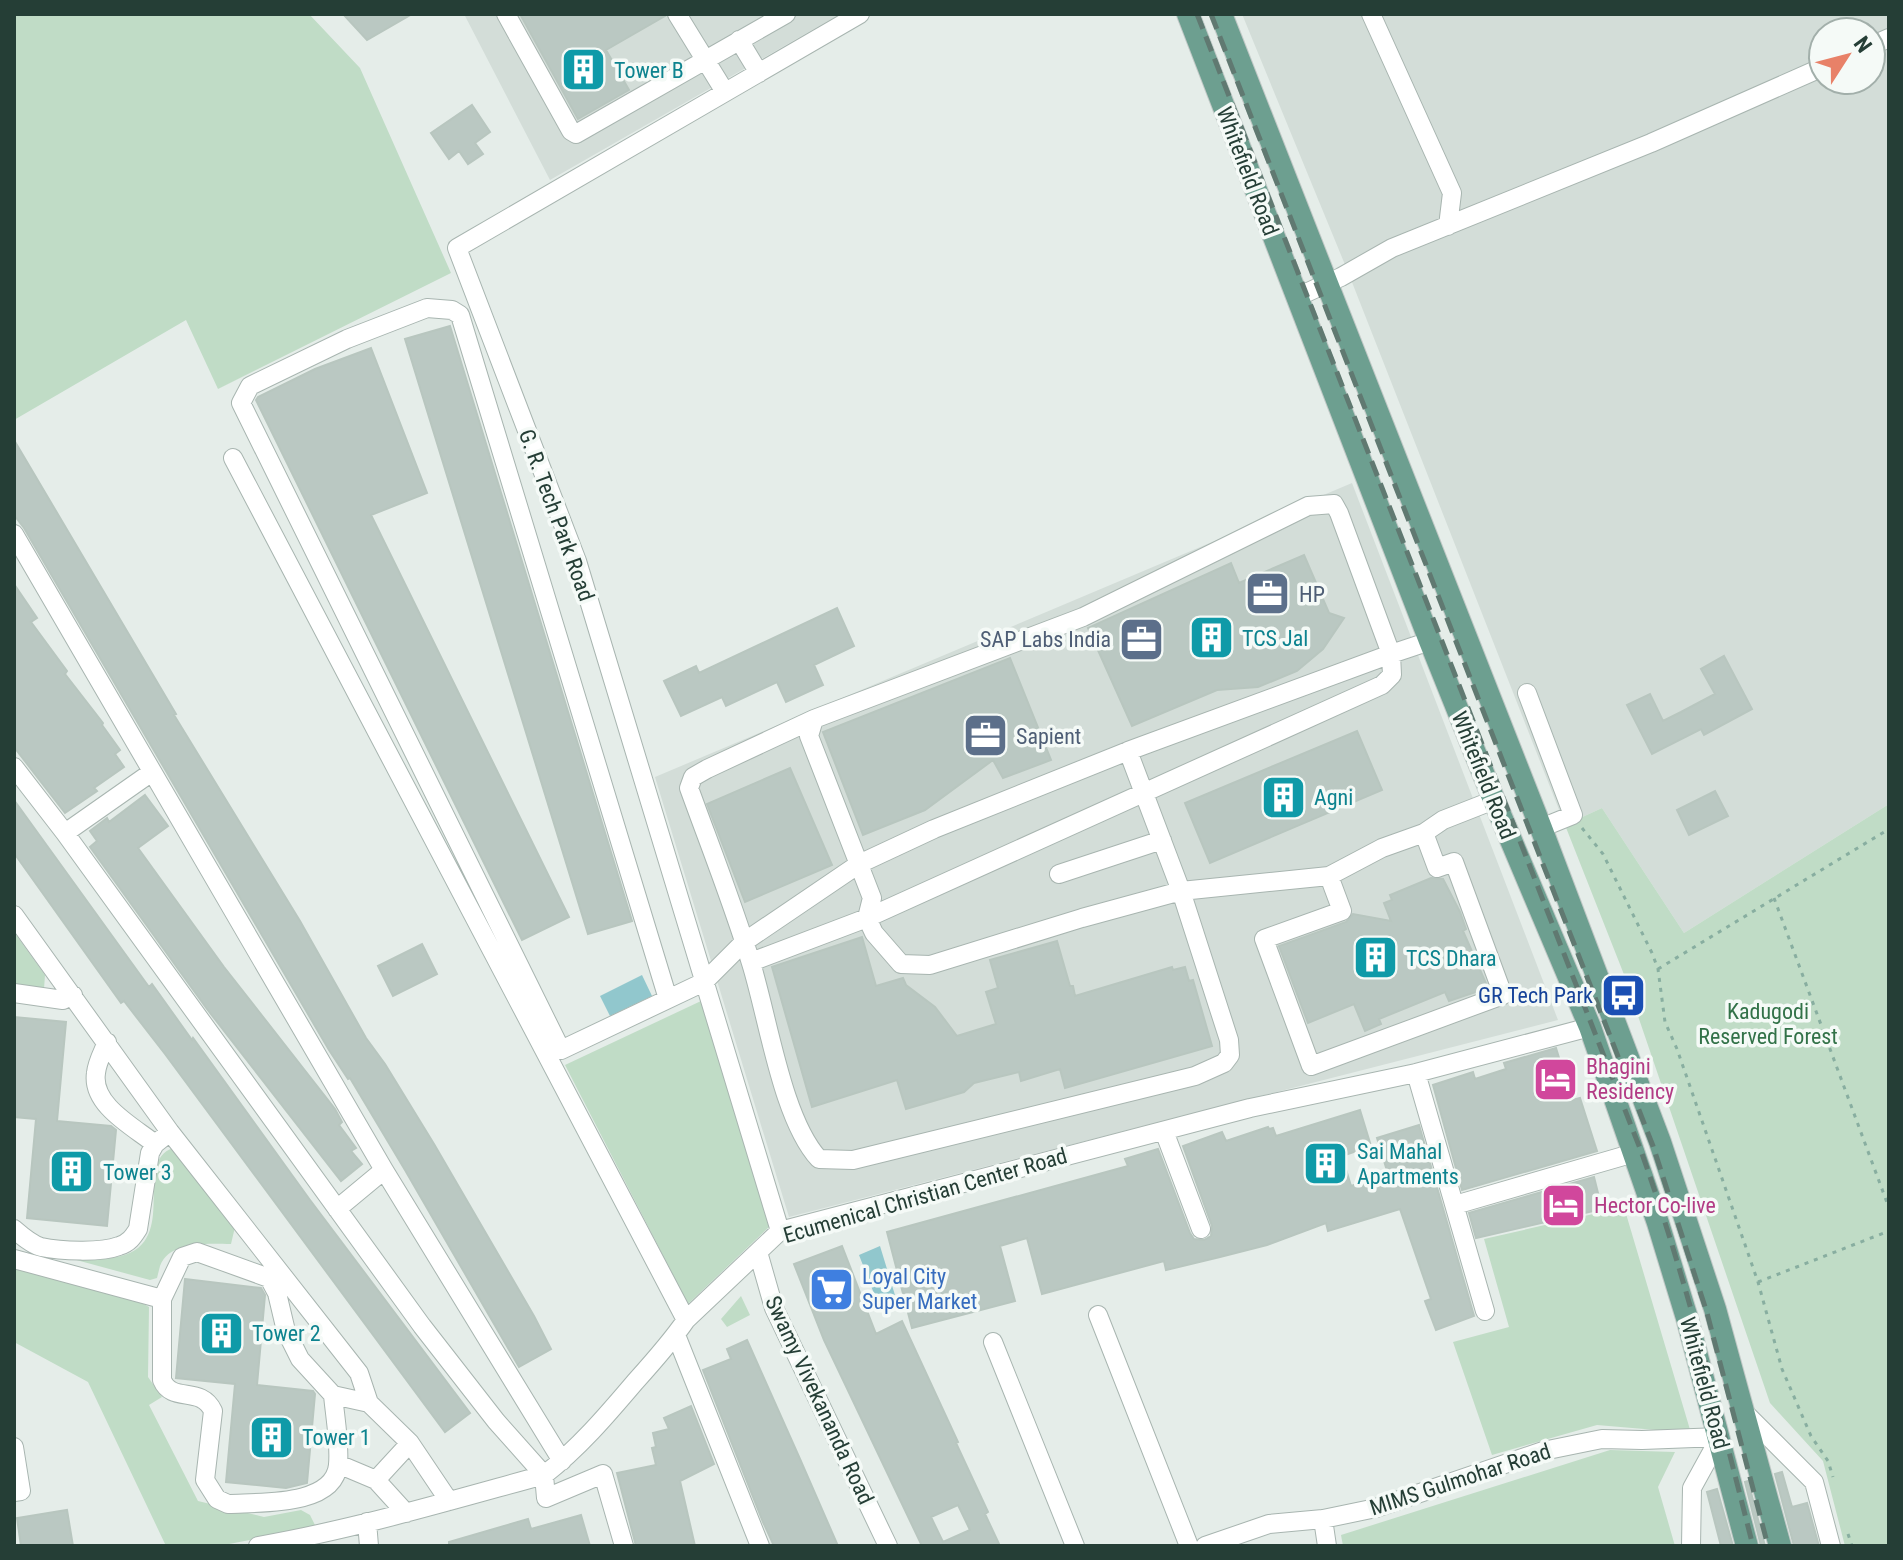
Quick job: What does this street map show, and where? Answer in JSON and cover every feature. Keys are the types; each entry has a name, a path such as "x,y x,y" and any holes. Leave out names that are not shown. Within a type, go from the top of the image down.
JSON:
{"main road":[{"name":"Whitefield Road","path":"1188,14 1430,641 1590,1027 1687,1318 1747,1546"},
{"name":"Whitefield Road","path":"1221,14 1541,828 1673,1179 1715,1309 1780,1546"}],"street":[{"path":"506,14 571,131 576,134 786,14"},
{"path":"677,14 725,92"},
{"name":"G. R. Tech Park Road","path":"780,1231 577,561 457,248 860,14"},
{"path":"1371,14 1452,193 1448,226"},
{"path":"739,40 759,73"},
{"path":"1297,297 1392,248 1651,143 1807,74"},
{"path":"668,999 460,315 452,310 427,308 347,339 250,386 241,403 561,1050 704,982 744,942 859,864 934,829 1128,751 1430,641"},
{"path":"233,458 681,1327 760,1546"},
{"path":"751,962 867,918 1144,792 1382,685 1392,675 1391,654 1334,504 1308,506 1083,617 814,719 693,777 689,788 751,962 793,1114 807,1145 819,1159 853,1160 1181,1079 1224,1063 1230,1055 1229,1040 1181,891 1144,792 1128,751"},
{"path":"14,534 384,1170 519,1396 562,1461"},
{"path":"1527,693 1573,815 1541,828"},
{"path":"814,719 809,736 872,898 867,918 874,933 901,964 930,965 1181,891 1329,876 1382,848 1424,833 1443,820 1494,800"},
{"path":"14,767 431,1338 496,1421 544,1475 546,1498 603,1474 624,1546"},
{"path":"65,833 152,772"},
{"path":"1329,876 1342,911 1264,939 1311,1066 1503,995 1454,862 1437,868 1424,833"},
{"path":"1059,874 1162,840"},
{"path":"14,915 170,1132 359,1373 369,1403 410,1443 449,1501"},
{"path":"14,993 63,1000 73,995"},
{"name":"Ecumenical Christian Center Road","path":"260,1546 406,1513 544,1475 608,1414 681,1327 780,1231 1250,1108 1416,1073 1590,1027"},
{"path":"107,1042 98,1065 96,1087 108,1106 155,1144"},
{"path":"1416,1073 1485,1311"},
{"path":"1164,1131 1201,1229"},
{"path":"14,1230 43,1247 94,1250 122,1246 132,1239 138,1229 148,1159 155,1144 170,1132"},
{"path":"1455,1205 1634,1153"},
{"path":"337,1209 384,1170"},
{"path":"333,1395 338,1464 335,1476 327,1485 304,1498 228,1504 217,1499 205,1480 213,1411 200,1397 171,1391 162,1380 162,1299 182,1257 197,1252 263,1274 275,1285 286,1331 300,1359 333,1395 369,1403"},
{"name":"Swamy Vivekananda Road","path":"758,1252 774,1308 888,1546"},
{"path":"14,1259 162,1299"},
{"path":"1098,1315 1189,1546"},
{"path":"993,1342 1075,1546"},
{"path":"1744,1412 1814,1482 1831,1546"},
{"path":"1691,1546 1692,1488 1720,1437"},
{"name":"MIMS Gulmohar Road","path":"1206,1546 1269,1524 1323,1519 1376,1508 1543,1451 1602,1439 1720,1437"},
{"path":"376,1480 410,1443"},
{"path":"14,1447 21,1491 14,1492"},
{"path":"338,1464 376,1480 406,1513"},
{"path":"1323,1519 1327,1546"},
{"path":"367,1522 369,1546"}],"path":[{"path":"1573,815 1603,854 1658,969 1665,1022 1758,1282 1782,1369 1811,1436 1828,1461 1836,1490"},
{"path":"1658,969 1889,829"},
{"path":"1774,898 1889,1208"},
{"path":"1758,1282 1889,1231"},
{"path":"1848,1532 1852,1546"}],"shaded area":[{"path":"464,14 840,14 550,180"},
{"path":"1242,14 1889,14 1889,804 1684,933 1602,808 1565,825 1348,272"},
{"path":"1352,483 1558,1020 789,1217 655,777"}],"green space":[{"path":"14,14 309,14 360,68 451,273 218,389 186,320 14,420"},
{"name":"Kadugodi Reserved Forest","path":"1889,804 1889,1546 1845,1546 1823,1461 1770,1403 1623,972 1565,825 1602,808 1684,933"},
{"path":"14,932 45,975 44,989 14,987"},
{"path":"701,1001 770,1226 688,1304 565,1065"},
{"path":"173,1148 235,1227 231,1244 191,1245 172,1252 160,1266 157,1278 150,1280 58,1255 114,1257 138,1248 148,1235 153,1219 156,1169 161,1156"},
{"path":"1624,1207 1691,1433 1597,1425 1492,1455 1453,1342 1509,1327 1484,1239"},
{"path":"14,1266 134,1298 149,1307 148,1377 162,1397 149,1405 198,1501 264,1517 301,1510 310,1515 316,1527 219,1546 166,1546 88,1382 14,1342"},
{"path":"741,1296 750,1315 727,1327 721,1319"},
{"path":"1610,1450 1675,1452 1658,1487 1675,1546 1343,1546 1341,1535"}],"water":[{"path":"642,975 652,996 610,1016 600,996"},
{"path":"880,1246 898,1305 880,1309 859,1255"}],"building":[{"path":"343,14 412,14 367,40"},
{"name":"Tower B","path":"520,14 665,16 606,50 629,90 578,119"},
{"path":"472,105 490,132 475,143 483,154 468,164 459,151 449,159 431,133"},
{"path":"450,326 632,921 588,934 405,339"},
{"path":"371,348 427,493 371,515 569,917 522,940 256,400 315,369"},
{"path":"14,440 174,715 300,921 366,1038 434,1144 551,1349 519,1367 350,1078 329,1050 14,515"},
{"name":"TCS Jal","path":"1304,555 1329,613 1344,618 1323,649 1297,671 1258,687 1217,690 1132,726 1088,628 1231,563 1239,583"},
{"path":"14,584 37,618 31,622 120,750 115,754 124,767 65,813 14,747"},
{"path":"837,608 854,646 814,665 823,685 786,702 777,682 726,706 722,697 681,716 664,681 696,666 699,673"},
{"path":"1724,656 1752,709 1704,735 1701,729 1652,754 1627,705 1650,694 1663,721 1681,712 1715,694 1701,669"},
{"path":"1010,658 1051,760 1003,778 993,760 925,810 863,835 823,732"},
{"name":"Agni","path":"1357,731 1382,790 1210,863 1185,803"},
{"path":"790,768 832,865 745,902 707,804"},
{"path":"1715,791 1728,816 1689,835 1677,810"},
{"path":"145,795 168,826 138,848 224,967 335,1109 342,1122 339,1125 356,1148 351,1151 362,1164 341,1181 207,1009 90,847 97,841 90,831 107,818 109,822"},
{"path":"14,800 149,987 152,984 193,1038 470,1413 445,1432 165,1054 124,1001 121,1003 14,853"},
{"name":"TCS Dhara","path":"1431,878 1443,879 1460,912 1466,929 1463,931 1488,988 1449,1001 1445,992 1379,1019 1381,1024 1365,1031 1354,1004 1308,1023 1279,946 1346,922 1353,914 1391,921 1384,903 1392,900 1390,895"},
{"path":"862,937 876,986 903,978 906,985 935,1007 957,1036 996,1024 986,992 998,988 990,960 1057,941 1075,996 1172,967 1173,970 1185,967 1189,981 1193,980 1212,1046 1065,1088 1060,1069 1021,1081 1019,1072 974,1083 964,1092 906,1109 897,1080 812,1107 772,967"},
{"path":"422,944 437,974 393,996 378,966"},
{"name":"Tower 3","path":"14,1017 66,1022 57,1121 111,1126 116,1130 107,1226 27,1218 36,1119 14,1117"},
{"path":"1556,1048 1572,1100 1580,1098 1597,1151 1462,1190 1433,1085 1473,1072 1475,1079 1506,1069 1504,1063"},
{"path":"1360,1110 1371,1146 1342,1156 1351,1186 1388,1174 1377,1138 1419,1125 1474,1316 1436,1330 1425,1301 1431,1299 1400,1209 1328,1231 1326,1223 1267,1245 1166,1270 1164,1261 1042,1294 1027,1238 1000,1246 1015,1301 912,1328 887,1232 1128,1166 1125,1159 1158,1149 1190,1233 1194,1239 1204,1240 1211,1236 1212,1226 1183,1146 1222,1132 1226,1141 1268,1127 1273,1128 1276,1136"},
{"path":"1594,1177 1602,1209 1476,1238 1469,1213"},
{"path":"842,1246 876,1334 902,1321 958,1442 1000,1546 922,1546 824,1340 794,1264","holes":["958,1505 970,1530 943,1542 931,1517"]},
{"path":"185,1279 261,1288 265,1295 257,1385 313,1391 315,1394 307,1483 286,1488 226,1482 235,1384 176,1378"},
{"path":"747,1340 838,1546 774,1546 763,1522 703,1370 731,1359 727,1349"},
{"path":"691,1406 714,1464 680,1481 695,1546 636,1546 617,1473 656,1465 653,1433 669,1429 664,1418"},
{"path":"1782,1472 1792,1507 1807,1503 1819,1546 1794,1546 1775,1474"},
{"path":"1748,1481 1765,1546 1761,1546 1745,1482"},
{"path":"1717,1489 1733,1546 1721,1546 1707,1492"},
{"path":"67,1510 73,1546 21,1546 17,1518"},
{"path":"581,1515 590,1546 449,1546 449,1542 528,1519 531,1529"}],"railway":[{"path":"1197,14 1641,1151 1688,1298 1753,1546"},
{"path":"1211,14 1653,1146 1707,1313 1768,1546"}],"place":[{"name":"Tower B","path":"583,70"},
{"name":"HP","path":"1268,594"},
{"name":"TCS Jal","path":"1211,638"},
{"name":"SAP Labs India","path":"1142,639"},
{"name":"Sapient","path":"985,736"},
{"name":"Agni","path":"1283,797"},
{"name":"TCS Dhara","path":"1375,958"},
{"name":"GR Tech Park","path":"1624,995"},
{"name":"Bhagini Residency","path":"1555,1079"},
{"name":"Sai Mahal Apartments","path":"1326,1164"},
{"name":"Tower 3","path":"72,1172"},
{"name":"Hector Co-live","path":"1563,1205"},
{"name":"Loyal City Super Market","path":"831,1289"},
{"name":"Tower 2","path":"221,1333"},
{"name":"Tower 1","path":"271,1437"}]}
